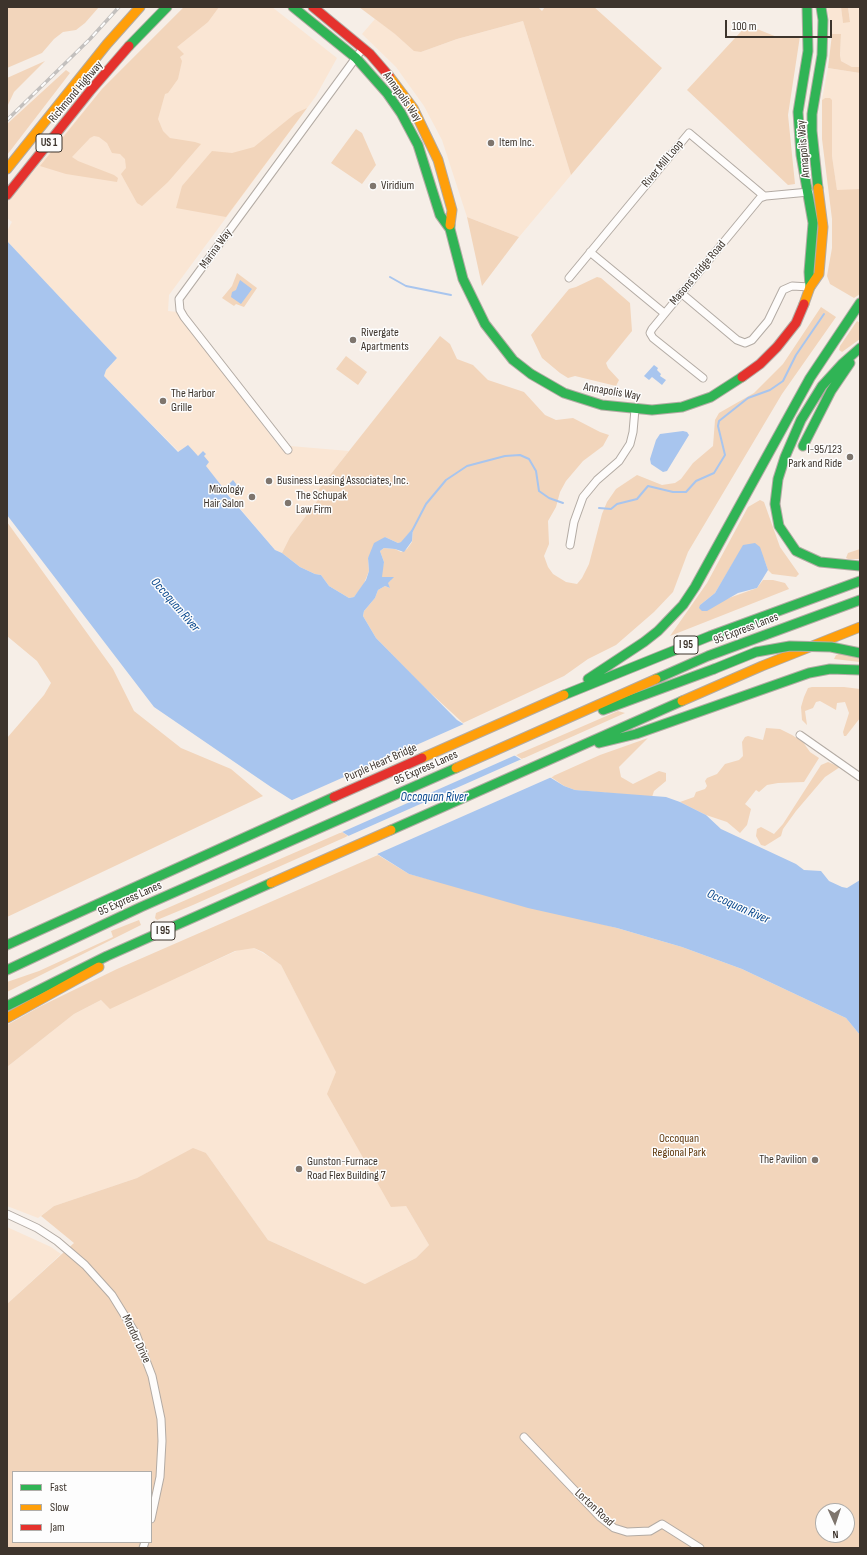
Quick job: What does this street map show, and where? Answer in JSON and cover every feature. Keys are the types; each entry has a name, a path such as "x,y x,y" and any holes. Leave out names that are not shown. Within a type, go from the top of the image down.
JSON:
{"main road":[{"name":"Richmond Highway","path":"7,169 140,7"},
{"name":"Richmond Highway","path":"7,195 90,91 147,26 167,7"},
{"name":"Annapolis Way","path":"293,7 356,58 387,93 409,127 424,159 440,215 450,229"},
{"name":"Annapolis Way","path":"313,7 363,48 397,86 413,108 429,138 438,160 452,210 450,229 458,263 471,298 490,333 513,360 531,374 564,393 602,405 635,409 667,409 691,405 720,392 750,372 777,347 796,323 810,287 819,274 823,245 822,213 812,120 822,55 823,20 821,7"},
{"name":"Annapolis Way","path":"807,7 808,50 798,112 801,155 809,192 814,232 809,272 810,287"},
{"path":"808,21 823,20"},
{"path":"552,700 619,660 644,642 683,605 695,587 810,378 860,303"},
{"path":"803,446 831,391 848,368 859,349"},
{"path":"859,349 822,386 801,420 780,472 775,504 779,526 789,543 796,551 820,562 840,566 860,566"},
{"name":"I 95","path":"552,700 710,636 860,581"},
{"name":"95 Express Lanes","path":"7,970 113,920 708,656 860,600"},
{"name":"I 95","path":"7,1006 76,971 322,860 762,666 860,627"},
{"path":"543,730 657,692 756,652 790,646 831,646 860,652"},
{"path":"580,747 631,736 809,673 830,669 860,670"},
{"name":"Purple Heart Bridge","path":"7,945 101,900 552,700"},
{"path":"7,1018 83,977 139,942"}],"street":[{"name":"Marina Way","path":"288,450 184,316 180,310 179,299 363,48"},
{"name":"River Mill Loop","path":"569,278 689,133 764,196"},
{"path":"764,196 809,192"},
{"name":"Masons Bridge Road","path":"703,378 651,335 652,328 758,200 764,196"},
{"path":"590,252 664,314"},
{"path":"681,293 737,340 745,343 750,341 768,322 783,290 792,286 810,287"},
{"path":"570,545 575,518 583,497 597,480 619,461 630,444 633,432 635,409"},
{"path":"800,735 860,777"},
{"name":"Mordor Drive","path":"7,1214 37,1228 66,1248 85,1265 112,1296 136,1334 152,1376 161,1419 160,1471 152,1514"},
{"name":"Lorton Road","path":"524,1437 600,1517 614,1528 627,1532 650,1531 662,1524 700,1548"}],"shaded area":[{"path":"184,7 272,7 337,58 316,96 169,295 168,311 177,312 278,445 349,451 319,489 321,496 290,537 282,553 275,550 227,493 237,485 233,481 224,489 205,466 203,451 199,456 179,452 104,376 106,370 117,358 7,241 7,231 12,222 7,218 7,203 102,89"},
{"path":"827,7 841,7 843,22 850,21 848,7 860,7 860,67 852,67 841,61 841,34 832,34"},
{"path":"375,19 421,52 457,39 523,21 571,175 519,237 467,217 442,140 424,106 396,67 362,34"},
{"path":"828,68 860,73 860,189 837,191 832,156 832,100 825,98 822,100"},
{"path":"243,948 254,948 281,965 406,1206 429,1245 416,1258 365,1284 268,1240 206,1153 163,1165 137,1178 54,1206 38,1218 7,1206 7,1067 74,1014 101,1000 110,1008"},
{"path":"7,1227 51,1247 61,1254 7,1304"}],"green space":[{"path":"7,7 99,7 85,23 76,30 63,32 54,39 42,53 7,68"},
{"path":"184,7 219,7 208,22 177,47 184,54 180,57 182,61 178,79 168,93 165,94 158,119 163,131 170,138 201,144 168,182 142,206 137,203 121,174 126,168 125,159 120,154 112,153 107,143 99,137 94,136 90,138 72,157 78,161 114,175 118,178 117,182 66,174 40,166 102,89"},
{"path":"359,7 538,7 542,11 545,7 594,7 662,68 571,175 523,21 457,39 421,52 414,51 395,34"},
{"path":"841,7 848,7 850,22 843,23"},
{"path":"747,25 777,37 800,36 788,115 795,184 788,185 687,90"},
{"path":"832,34 841,34 841,61 852,67 860,67 860,73 828,68"},
{"path":"45,61 14,92 7,107 7,78"},
{"path":"66,70 70,73 7,155 7,124"},
{"path":"825,98 830,98 832,100 832,156 837,190 860,189 860,294 854,298 830,284 827,276 832,248 832,219 822,139 822,100"},
{"path":"307,108 226,217 176,208 182,186 212,151 232,153 254,147 296,113"},
{"path":"356,129 362,133 376,165 362,184 331,163"},
{"path":"467,217 519,237 482,286"},
{"path":"237,273 257,288 244,307 236,304 234,306 222,298 232,286"},
{"path":"597,277 601,278 630,303 632,331 606,363 608,368 619,380 616,386 575,376 568,378 542,358 531,335 569,289"},
{"path":"821,307 836,317 782,394 688,552 673,592 654,612 616,645 588,659 564,676 463,723 423,686 376,638 363,616 364,611 375,598 378,590 385,586 390,588 387,583 391,580 390,577 382,577 381,574 384,562 380,551 384,548 395,549 401,552 407,549 412,542 413,528 402,542 398,543 385,537 368,558 369,571 363,586 354,597 349,598 329,586 321,575 315,574 300,567 282,553 290,537 321,496 319,489 440,336 450,344 457,359 473,365 488,380 524,392 545,415 556,420 573,418 609,435 603,446 583,461 566,481 560,492 556,507 548,521 549,544 544,556 548,567 553,574 566,582 577,584 582,578 589,564 602,514 607,502 616,489 637,475 662,485 675,483 681,479 693,463 713,446 715,420 719,413 754,393 783,364"},
{"path":"857,321 860,323 860,339 842,352 839,350 840,346"},
{"path":"346,356 367,372 358,385 336,369"},
{"path":"760,500 764,502 780,547 799,574 796,577 772,574 768,570 764,559 744,545 715,593 700,605 729,598 757,588 763,580 773,580 785,583 789,589 670,636 707,583 748,507"},
{"path":"7,522 113,669 134,711 181,748 231,769 263,796 7,917 7,738 44,695 51,683 37,661 7,636"},
{"path":"860,549 860,559 846,558 848,553"},
{"path":"860,646 860,662 834,659 836,655"},
{"path":"844,687 860,689 860,718 846,736 844,736 843,732 849,713 845,702 837,703 836,710 820,701 816,702 813,708 805,711 807,725 802,720 801,707 804,697 808,688"},
{"path":"618,711 625,713 522,759 516,755"},
{"path":"766,728 780,729 792,735 803,742 810,752 819,758 804,782 778,783 767,785 759,792 756,790 745,804 751,809 747,825 740,833 727,822 706,815 680,802 694,797 696,792 705,789 707,786 705,781 707,778 717,774 725,764 739,760 743,756 742,742 745,737 748,736 763,740"},
{"path":"648,738 619,767 621,777 633,784 659,771 666,773 666,781 654,791 652,797 575,790 564,786 551,777 600,755"},
{"path":"828,762 840,767 825,777 796,811 783,829 781,836 765,846 761,845 756,836 757,829 761,827 774,834 783,824 821,765"},
{"path":"342,832 348,836 193,905 157,920 155,918 156,913"},
{"name":"Occoquan Regional Park","path":"378,855 409,874 617,928 682,947 742,969 846,1018 860,1035 860,1548 7,1548 7,1304 74,1243 41,1216 54,1206 137,1178 193,1148 206,1153 268,1240 365,1284 416,1258 429,1245 406,1206 391,1207 327,1094 336,1072 281,965 263,952 254,948 235,951 110,1009 101,1000 74,1014 7,1067 7,1025 41,1006 117,969"},
{"path":"139,920 141,925 7,992 7,982 39,971 113,937 111,931"}],"water":[{"name":"Occoquan River","path":"7,241 117,358 106,370 104,376 178,452 188,445 198,456 203,451 206,454 204,456 209,462 206,466 224,489 233,480 237,485 227,494 275,550 282,553 300,567 315,574 321,575 329,586 349,598 354,597 366,580 369,571 368,558 374,543 385,537 398,543 401,542 413,528 412,541 404,552 384,548 380,551 384,562 382,577 394,577 388,583 390,588 385,586 378,590 375,598 364,611 363,616 376,638 457,720 564,786 575,790 666,797 706,815 721,829 796,864 804,870 821,871 829,881 842,887 847,888 860,880 860,1035 846,1018 742,969 682,947 617,928 528,908 409,874 271,787 154,707 7,515"},
{"path":"240,280 252,289 241,304 231,297 232,292 236,290"},
{"path":"654,365 658,368 657,370 661,374 660,376 666,380 662,385 652,377 649,380 644,376"},
{"path":"683,431 687,432 689,435 667,471 663,472 651,464 650,459 656,440 660,434"},
{"path":"755,543 760,547 768,570 757,588 738,593 707,611 702,611 699,608 700,605 715,593 743,545"}],"pier":[{"path":"466,723 518,754 340,833 290,801"},
{"path":"524,758 554,776 375,855 346,837"}],"waterway":[{"path":"390,277 406,286 451,295"},
{"path":"599,508 611,509 617,504 637,499 648,486 673,492 686,492 696,481 714,473 725,455 718,426 719,421 748,398 770,390 783,381 796,355 824,314"},
{"path":"412,531 426,504 446,480 467,466 505,456 520,455 529,459 536,471 539,491 549,498 563,503"}],"railway":[{"path":"7,120 90,39 119,7"}],"traffic: fast":[{"path":"129,46 167,7"},
{"path":"293,7 356,58 387,93 401,113 418,145 440,215 450,229"},
{"path":"807,7 808,51 798,112 801,155 813,223 809,272 810,287"},
{"path":"818,188 812,131 812,114 822,55 823,20 821,7"},
{"path":"450,225 463,279 485,324 513,360 531,374 564,393 602,405 652,410 682,407 711,397 742,377"},
{"path":"588,679 644,642 658,631 683,605 695,587 810,378 860,303"},
{"path":"860,348 843,363 822,386 801,420 785,457 778,479 775,504 779,526 796,551 820,562 860,566"},
{"path":"803,446 831,391 850,363"},
{"path":"564,695 710,636 860,581"},
{"path":"656,679 708,656 860,600"},
{"path":"714,669 756,652 790,646 831,647 860,653"},
{"path":"603,710 714,669"},
{"path":"599,743 636,734 809,673 830,669 860,670"},
{"path":"391,830 682,701"},
{"path":"7,970 141,907 456,768"},
{"path":"7,945 334,797"},
{"path":"7,1006 107,956 271,883"}],"traffic: slow":[{"path":"7,169 107,44 140,7"},
{"path":"389,76 413,108 438,160 452,210 450,225"},
{"path":"804,304 810,287 819,274 823,227 818,188"},
{"path":"682,701 762,666 860,627"},
{"path":"456,768 656,679"},
{"path":"422,758 564,695"},
{"path":"271,883 391,830"},
{"path":"7,1018 99,967"}],"traffic: jam":[{"path":"313,7 370,54 389,76"},
{"path":"7,195 90,91 129,46"},
{"path":"742,377 760,364 777,347 796,323 804,304"},
{"path":"334,797 422,758"}],"place":[{"name":"Item Inc.","path":"491,143"},
{"name":"Viridium","path":"373,186"},
{"name":"Rivergate Apartments","path":"353,340"},
{"name":"The Harbor Grille","path":"163,401"},
{"name":"I-95/123 Park and Ride","path":"850,457"},
{"name":"Business Leasing Associates, Inc.","path":"269,481"},
{"name":"Mixology Hair Salon","path":"252,497"},
{"name":"The Schupak Law Firm","path":"288,503"},
{"name":"The Pavilion","path":"815,1160"},
{"name":"Gunston-Furnace Road Flex Building 7","path":"299,1169"}]}
